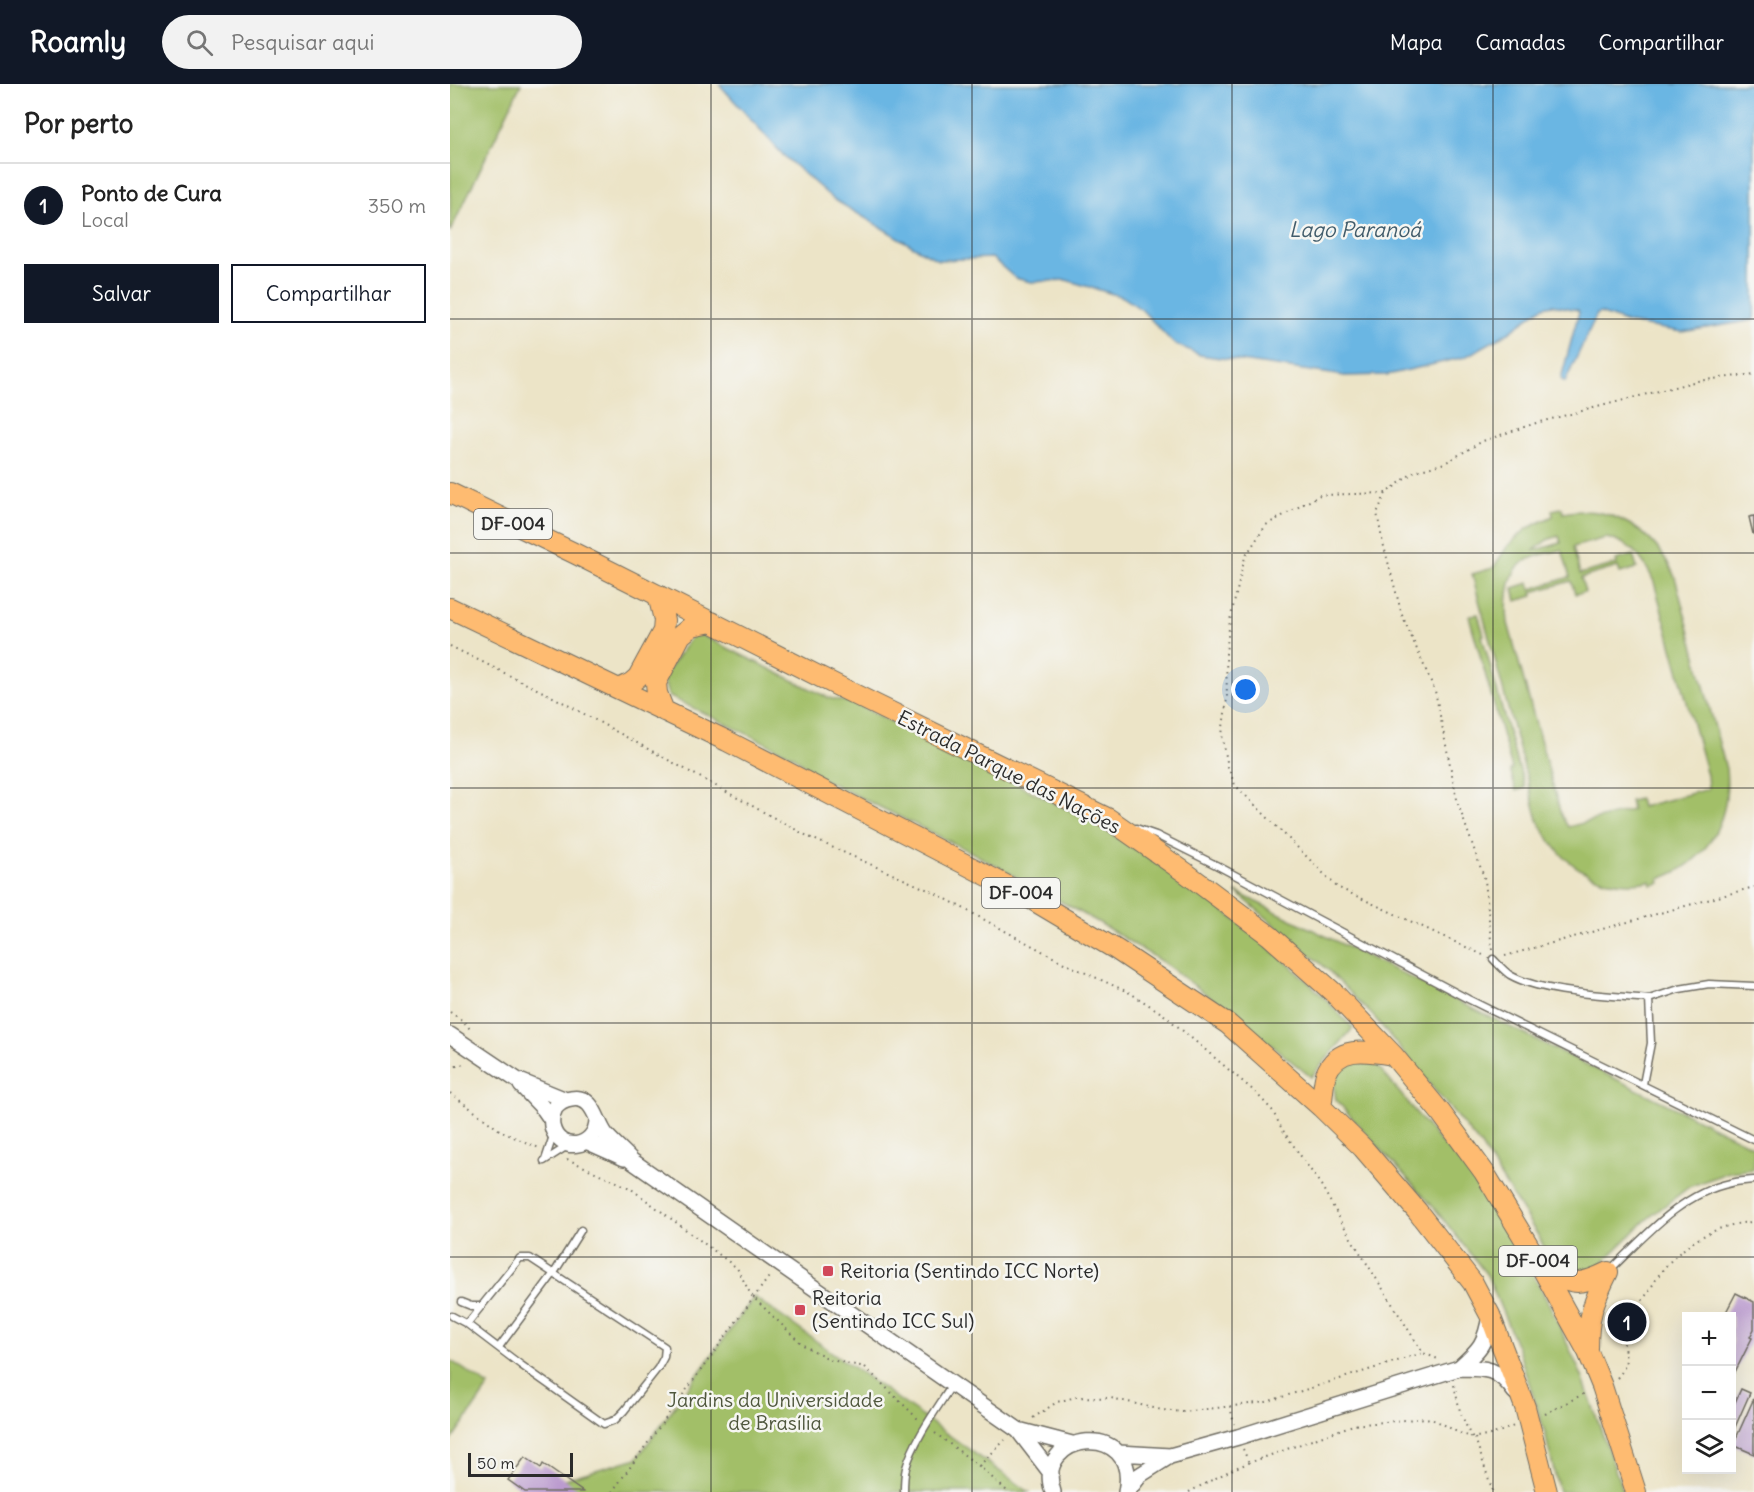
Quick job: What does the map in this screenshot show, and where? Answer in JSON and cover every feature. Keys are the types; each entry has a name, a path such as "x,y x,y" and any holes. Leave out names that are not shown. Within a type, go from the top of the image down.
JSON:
{"highway":[{"name":"Estrada Parque das Nações","path":"450,493 1109,819 1270,936 1334,993 1394,1055 1484,1172 1539,1263 1588,1352 1602,1386 1636,1492"},
{"path":"619,689 638,677 663,632 664,620 658,594"},
{"name":"DF-004","path":"450,608 738,747 1021,893 1117,950 1227,1024 1321,1107 1363,1148 1417,1210 1473,1283 1490,1315 1528,1416 1547,1492"},
{"path":"664,711 656,683 681,635 692,626 712,622"},
{"path":"1321,1107 1326,1073 1336,1059 1347,1053 1365,1051 1394,1055"},
{"path":"1539,1263 1574,1283 1588,1281 1608,1272"},
{"path":"1588,1352 1590,1311 1608,1272"}],"street":[{"path":"450,1035 516,1080 544,1109 552,1126 562,1141 565,1150 586,1142 595,1132 596,1113 589,1103 577,1098 566,1100 557,1106 552,1126"},
{"path":"516,1080 566,1100"},
{"path":"597,1120 605,1134 632,1161 1018,1430 1051,1473"},
{"path":"586,1142 632,1161"},
{"path":"1456,1369 1478,1351 1488,1330 1490,1315"},
{"path":"1126,1492 1140,1475 1170,1456 1456,1369 1481,1368 1499,1375 1506,1380 1528,1416"},
{"path":"1018,1430 1072,1444"},
{"path":"1053,1492 1051,1473 1062,1451 1072,1444 1097,1441 1109,1445 1119,1453 1126,1465 1128,1479 1126,1492"},
{"path":"1119,1453 1170,1456"}],"lane":[{"path":"1109,819 1156,835 1468,999 1754,1140"},
{"path":"1493,959 1510,975 1537,986 1569,991 1649,999 1679,989 1709,984 1754,986"},
{"path":"1643,1084 1651,1043 1649,999"},
{"path":"552,1126 544,1161 565,1150"},
{"path":"1608,1272 1655,1227 1694,1197 1729,1183 1754,1180"},
{"path":"500,1347 554,1273 581,1230"},
{"path":"452,1317 467,1324 500,1347 521,1365 604,1424 615,1420 620,1415 658,1368 664,1357 665,1347 530,1258 520,1258 467,1324"},
{"path":"461,1302 471,1306 482,1306"},
{"path":"904,1492 906,1469 911,1455 952,1384"}],"path":[{"path":"1493,959 1485,880 1458,804 1435,691 1402,615 1377,513 1386,493 1414,472 1445,463 1483,441 1536,423 1697,381 1754,374"},
{"path":"1386,493 1320,495 1266,525 1245,557 1230,620 1226,653 1227,698 1222,735 1228,767 1235,785 1337,887 1493,959 1754,887"},
{"path":"450,646 555,698 808,837 935,893 1066,964 1130,993 1163,1014 1254,1090 1272,1110 1282,1129 1321,1185 1349,1235 1423,1353 1456,1369 1460,1411 1473,1437 1492,1492"},
{"path":"450,1093 502,1131 542,1149"},
{"path":"565,1150 630,1188 737,1268 754,1297 803,1344 831,1360 865,1367 921,1422"},
{"path":"1617,1378 1624,1370 1626,1360 1624,1342 1626,1329 1665,1267 1700,1237 1725,1227 1754,1222"},
{"path":"612,1492 772,1273"},
{"path":"979,1466 1018,1430 1057,1402 1076,1397 1111,1398 1162,1410 1183,1412 1266,1402 1423,1353"},
{"path":"1189,1492 1249,1463 1353,1425 1426,1418 1459,1433 1473,1437 1487,1436 1587,1392"},
{"path":"1230,1406 1234,1425"},
{"path":"932,1431 979,1466 1008,1492"},
{"path":"1240,1442 1249,1463"}],"green space":[{"path":"450,84 521,84 450,232"},
{"path":"1562,508 1563,513 1581,511 1599,513 1615,517 1631,525 1657,547 1675,577 1726,769 1727,787 1725,805 1713,836 1691,862 1659,879 1660,883 1651,885 1650,881 1614,882 1583,871 1558,850 1538,820 1472,574 1493,568 1517,537 1528,528 1553,516 1552,510","holes":["1559,536 1561,543 1533,551 1547,540","1605,538 1622,543 1636,553 1654,582 1707,775 1708,789 1641,807 1639,799 1630,801 1632,810 1568,827 1561,815 1508,623 1508,591 1513,575 1521,564 1536,556 1562,550 1570,577 1531,589 1529,583 1513,588 1516,601 1533,596 1532,592 1571,581 1575,594 1585,592 1581,578 1618,567 1620,573 1637,568 1633,555 1616,560 1617,564 1580,574 1573,547"]},
{"path":"1478,614 1484,635 1482,636 1525,788 1516,791 1510,770 1512,769 1469,616"},
{"path":"695,632 829,698 856,704 1087,819 1145,855 1229,915 1283,959 1353,1028 1311,1077 1233,1014 1164,963 1098,922 971,852 823,779 793,756 670,697 663,677"},
{"path":"1236,892 1754,1147 1754,1169 1729,1172 1689,1187 1646,1220 1596,1269 1577,1274 1552,1262 1537,1234 1481,1146 1375,1018 1327,969"},
{"path":"1348,1060 1367,1060 1377,1065 1436,1137 1475,1178 1505,1224 1550,1306 1582,1376 1623,1492 1559,1492 1544,1429 1518,1349 1487,1275 1435,1209 1336,1100 1334,1078"},
{"name":"Jardins da Universidade de Brasília","path":"754,1297 1029,1492 520,1492 637,1458"},
{"path":"450,1360 489,1386 450,1443"}],"water":[{"name":"Lago Paranoá","path":"719,84 1754,84 1754,320 1682,332 1628,323 1600,313 1597,314 1565,382 1561,379 1579,312 1552,305 1543,307 1506,334 1465,357 1387,375 1345,376 1200,355 1173,343 1142,310 1123,297 1066,280 1031,282 1015,278 992,258 938,260 914,247 833,199 784,156"}],"building":[{"path":"1754,516 1754,534 1753,534 1749,517"},
{"path":"1736,1293 1754,1302 1754,1329 1750,1337 1752,1338 1736,1370 1736,1312 1726,1312"},
{"path":"1741,1389 1750,1393 1736,1425 1736,1420 1736,1400"},
{"path":"1754,1398 1754,1454 1736,1446 1736,1438"},
{"path":"525,1457 541,1468 543,1464 583,1492 525,1492 508,1480"}],"place":[{"name":"Reitoria (Sentindo ICC Norte)","path":"828,1271"},
{"name":"Reitoria (Sentindo ICC Sul)","path":"800,1310"},
{"name":"Ponto de Cura","path":"1627,1322"}]}
